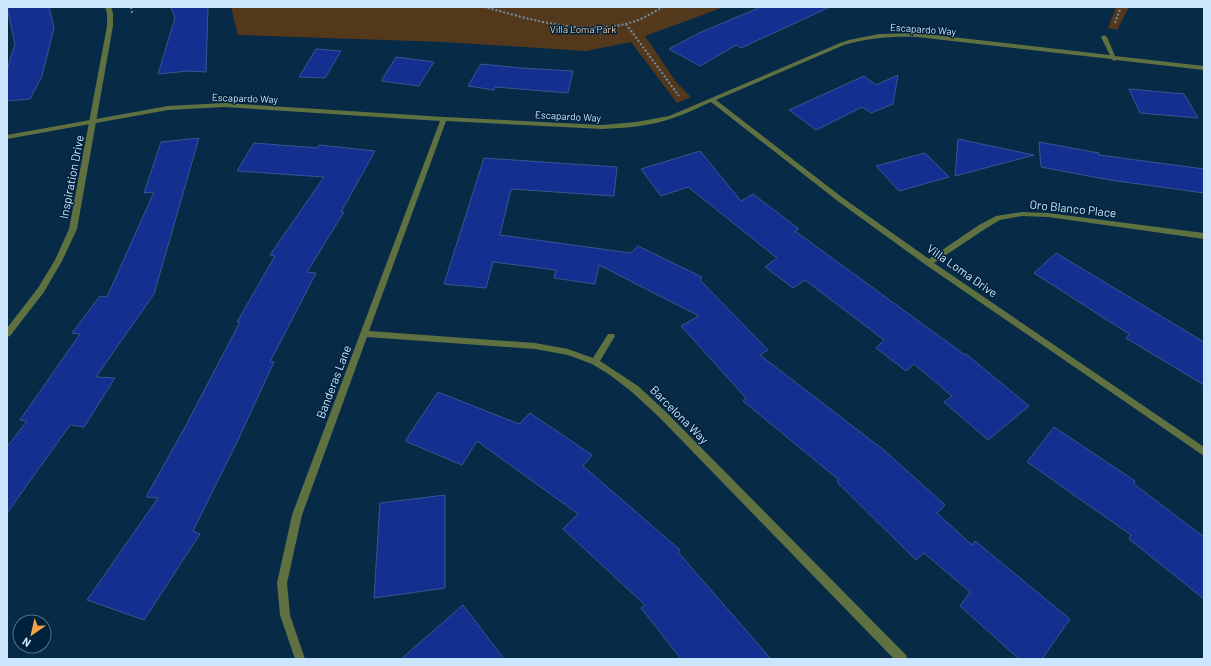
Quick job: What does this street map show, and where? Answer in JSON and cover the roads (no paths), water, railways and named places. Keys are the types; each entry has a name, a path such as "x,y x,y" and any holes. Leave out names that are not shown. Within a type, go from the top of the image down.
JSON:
{"street":[{"name":"Inspiration Drive","path":"7,334 41,290 58,261 73,229 94,121 110,26 110,13 108,7"},
{"name":"Escapardo Way","path":"7,137 168,108 224,105 444,119 602,127 627,126 649,123 694,108 842,44 878,36 918,35 1114,59 1204,68"},
{"path":"1104,37 1114,59"},
{"name":"Villa Loma Drive","path":"712,100 842,200 929,263 1204,452"},
{"name":"Banderas Lane","path":"300,659 285,615 282,583 287,552 297,515 444,119"},
{"name":"Oro Blanco Place","path":"929,263 982,227 998,218 1022,214 1048,215 1204,236"},
{"name":"Barcelona Way","path":"365,334 535,346 568,352 595,362 635,388 902,659"},
{"path":"595,362 611,336"}],"park label":[{"name":"Villa Loma Park","path":"583,29"}]}
